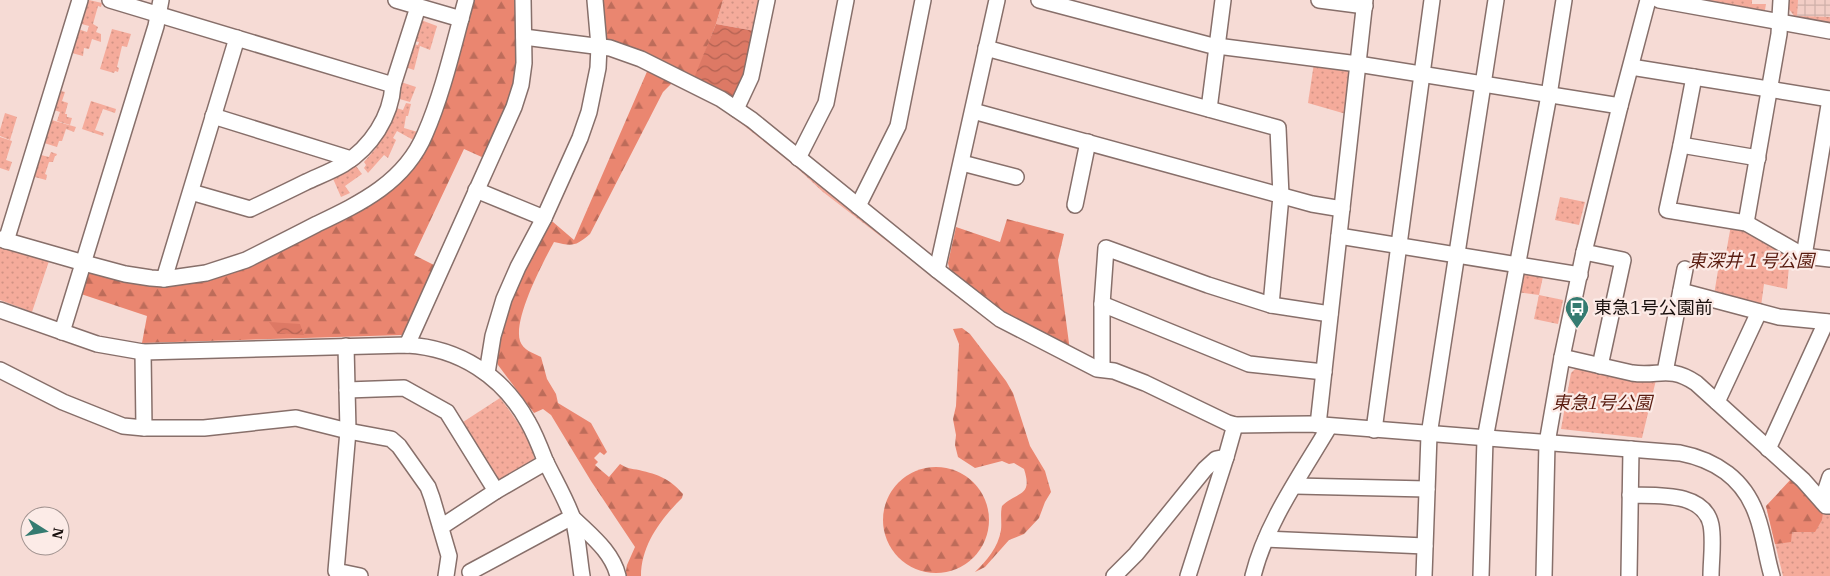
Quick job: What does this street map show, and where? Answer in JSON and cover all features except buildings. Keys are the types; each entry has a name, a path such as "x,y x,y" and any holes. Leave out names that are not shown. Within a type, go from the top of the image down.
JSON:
{"street":[{"path":"80,0 3,240 138,277 164,279 206,273 246,260 352,208 382,189 412,156 425,135 466,0"},
{"path":"110,0 160,7 237,38 393,85"},
{"path":"396,0 461,19"},
{"path":"407,345 514,107 524,63 523,0"},
{"path":"487,373 492,336 504,299 518,267 544,218 580,138 589,112 598,68 599,46 595,0"},
{"path":"736,109 752,77 767,0"},
{"path":"798,158 826,103 846,0"},
{"path":"858,206 898,126 923,0"},
{"path":"938,270 997,0"},
{"path":"1039,0 1209,46 1216,45 1358,64 1620,106"},
{"path":"1209,109 1223,0"},
{"path":"1253,576 1256,560 1279,511 1295,486 1324,426 1324,372 1365,3 1319,0"},
{"path":"1374,430 1432,0"},
{"path":"1424,576 1429,434 1496,0"},
{"path":"1481,576 1485,439 1549,95 1564,0"},
{"path":"1544,576 1548,443 1562,358 1584,252 1648,0"},
{"path":"1659,0 1830,31"},
{"path":"1746,223 1779,34 1781,0"},
{"path":"62,332 160,7"},
{"path":"191,192 250,209 336,168 367,145 384,118 392,98 393,85 418,7"},
{"path":"524,37 610,48 656,66 721,99 1000,319 1097,369 1114,371 1144,383 1228,424 1324,426 1631,449 1694,456 1712,463 1727,473 1742,488 1758,516 1772,576"},
{"path":"164,279 237,38"},
{"path":"986,48 1278,128 1281,196 1271,305"},
{"path":"1631,67 1830,99 1804,256"},
{"path":"1694,77 1667,210 1746,223 1804,256 1830,259"},
{"path":"973,111 1281,196 1312,204 1342,208"},
{"path":"213,116 351,158"},
{"path":"1075,205 1088,142"},
{"path":"1681,145 1758,158"},
{"path":"962,164 1016,177"},
{"path":"476,190 544,218"},
{"path":"1339,236 1580,275"},
{"path":"1102,369 1102,304 1106,248 1208,285 1271,305 1330,314"},
{"path":"1584,252 1623,260 1600,366"},
{"path":"1665,372 1685,269"},
{"path":"1680,291 1779,317 1828,322 1768,449"},
{"path":"1102,304 1249,364 1324,372"},
{"path":"0,310 97,344 143,352 407,345 427,346 457,355 487,373 518,405 528,422 572,517 582,576"},
{"path":"1717,402 1759,312"},
{"path":"346,346 348,431 336,571 360,576"},
{"path":"143,352 144,428"},
{"path":"1562,358 1643,375 1665,372 1686,376 1717,402 1826,503"},
{"path":"0,370 63,402 122,426 204,428 296,418 391,439 399,446 428,488 450,556 446,576"},
{"path":"347,390 404,388 448,412 496,491"},
{"path":"1188,576 1235,424"},
{"path":"1629,576 1631,449"},
{"path":"1114,576 1136,554 1205,469 1216,459 1226,456"},
{"path":"441,527 496,491 546,462"},
{"path":"1826,503 1830,477"},
{"path":"1295,486 1427,489"},
{"path":"1630,495 1686,500 1697,504 1706,512 1711,524 1711,576"},
{"path":"450,556 473,574 572,517"},
{"path":"572,517 610,555 616,565 618,576"},
{"path":"1266,539 1425,546"}],"shaded area":[{"path":"1789,0 1830,0 1830,24 1795,17 1789,9"}],"green space":[{"path":"89,0 102,3 101,7 98,6 93,24 98,27 96,32 101,34 101,42 92,39 89,49 84,48 83,56 68,52 75,28 87,32 89,26 78,23 83,3"},
{"path":"471,0 517,0 519,64 511,97 484,158 464,149 414,255 436,266 407,332 402,335 142,343 147,316 81,294 88,274 95,270 203,277 405,174"},
{"path":"600,0 723,0 694,81 604,43"},
{"path":"723,0 761,0 755,31 716,24"},
{"path":"1702,0 1752,0 1752,4 1766,4 1765,10 1761,10"},
{"path":"1789,0 1798,0 1797,16 1830,17 1830,24 1795,17 1789,9"},
{"path":"421,20 437,26 430,50 420,46 414,70 405,67 413,44 418,45 419,42 414,41"},
{"path":"112,29 131,34 127,47 122,46 117,67 119,68 118,72 115,71 114,73 100,69"},
{"path":"1314,63 1348,68 1351,73 1346,114 1308,103"},
{"path":"649,67 675,80 663,92 590,234 573,244 554,242 530,291 519,331 523,347 541,357 547,379 556,394 558,403 591,423 607,452 604,455 600,452 594,458 598,462 595,465 609,477 620,464 652,474 668,481 683,494 682,498 660,524 648,543 644,554 641,576 625,576 627,565 635,547 591,481 551,415 543,409 534,413 498,365 496,352 498,334 504,314 548,222 553,222 574,240"},
{"path":"401,82 416,87 410,102 396,98"},
{"path":"57,90 65,92 62,101 68,103 65,114 67,114 67,117 72,118 70,125 57,121 60,112 51,109"},
{"path":"709,98 721,105 927,269 927,272 823,192 796,167"},
{"path":"91,101 116,109 115,113 103,109 95,130 104,133 103,136 82,129"},
{"path":"406,103 411,104 404,128 421,133 417,142 397,131 393,138 396,140 388,158 384,155 368,173 364,168 366,165 364,162 376,148 372,144 393,107 403,110"},
{"path":"5,113 17,117 10,140 0,136"},
{"path":"48,119 76,127 74,132 66,129 62,141 59,141 57,147 41,142"},
{"path":"0,137 12,141 6,160 12,162 9,171 0,168"},
{"path":"51,152 57,154 53,162 49,162 45,174 47,175 46,180 31,176 35,161 40,162 41,155 49,157"},
{"path":"353,162 362,174 345,186 350,193 341,197 331,174"},
{"path":"1560,197 1585,202 1579,225 1555,220"},
{"path":"1007,219 1064,234 1058,260 1070,351 1007,316 950,272 948,263 956,227 1000,242"},
{"name":"東深井１号公園","path":"1731,225 1747,228 1790,254 1787,289 1764,284 1761,306 1714,295 1720,258 1725,259"},
{"path":"0,245 50,258 32,312 0,300"},
{"path":"1544,272 1539,295 1516,292 1520,273"},
{"path":"1539,295 1563,300 1558,324 1534,319"},
{"path":"962,328 970,334 1013,393 1030,446 1045,471 1051,492 1039,518 1024,534 1009,540 985,567 975,572 995,548 1000,536 1002,506 1022,492 1027,484 1024,469 1014,463 1009,464 1002,461 975,468 958,457 953,419 956,406 959,344 953,329"},
{"name":"東急1号公園","path":"1577,367 1656,380 1642,438 1561,429 1571,373"},
{"path":"500,398 516,420 532,448 534,463 496,482 460,424"},
{"path":"936,467 956,471 973,483 985,500 989,520 985,540 973,557 956,569 936,573 916,569 899,557 887,540 883,520 887,500 899,483 916,471"},
{"path":"1792,478 1823,512 1822,520 1815,532 1792,532 1791,542 1775,544 1766,506"},
{"path":"1766,506 1830,513 1830,576 1783,576"}],"water":[{"path":"716,24 755,31 746,75 736,96 730,98 694,78"},
{"path":"269,322 300,324 304,335 277,333"}],"place":[{"name":"東急1号公園前","path":"1577,329"}]}
